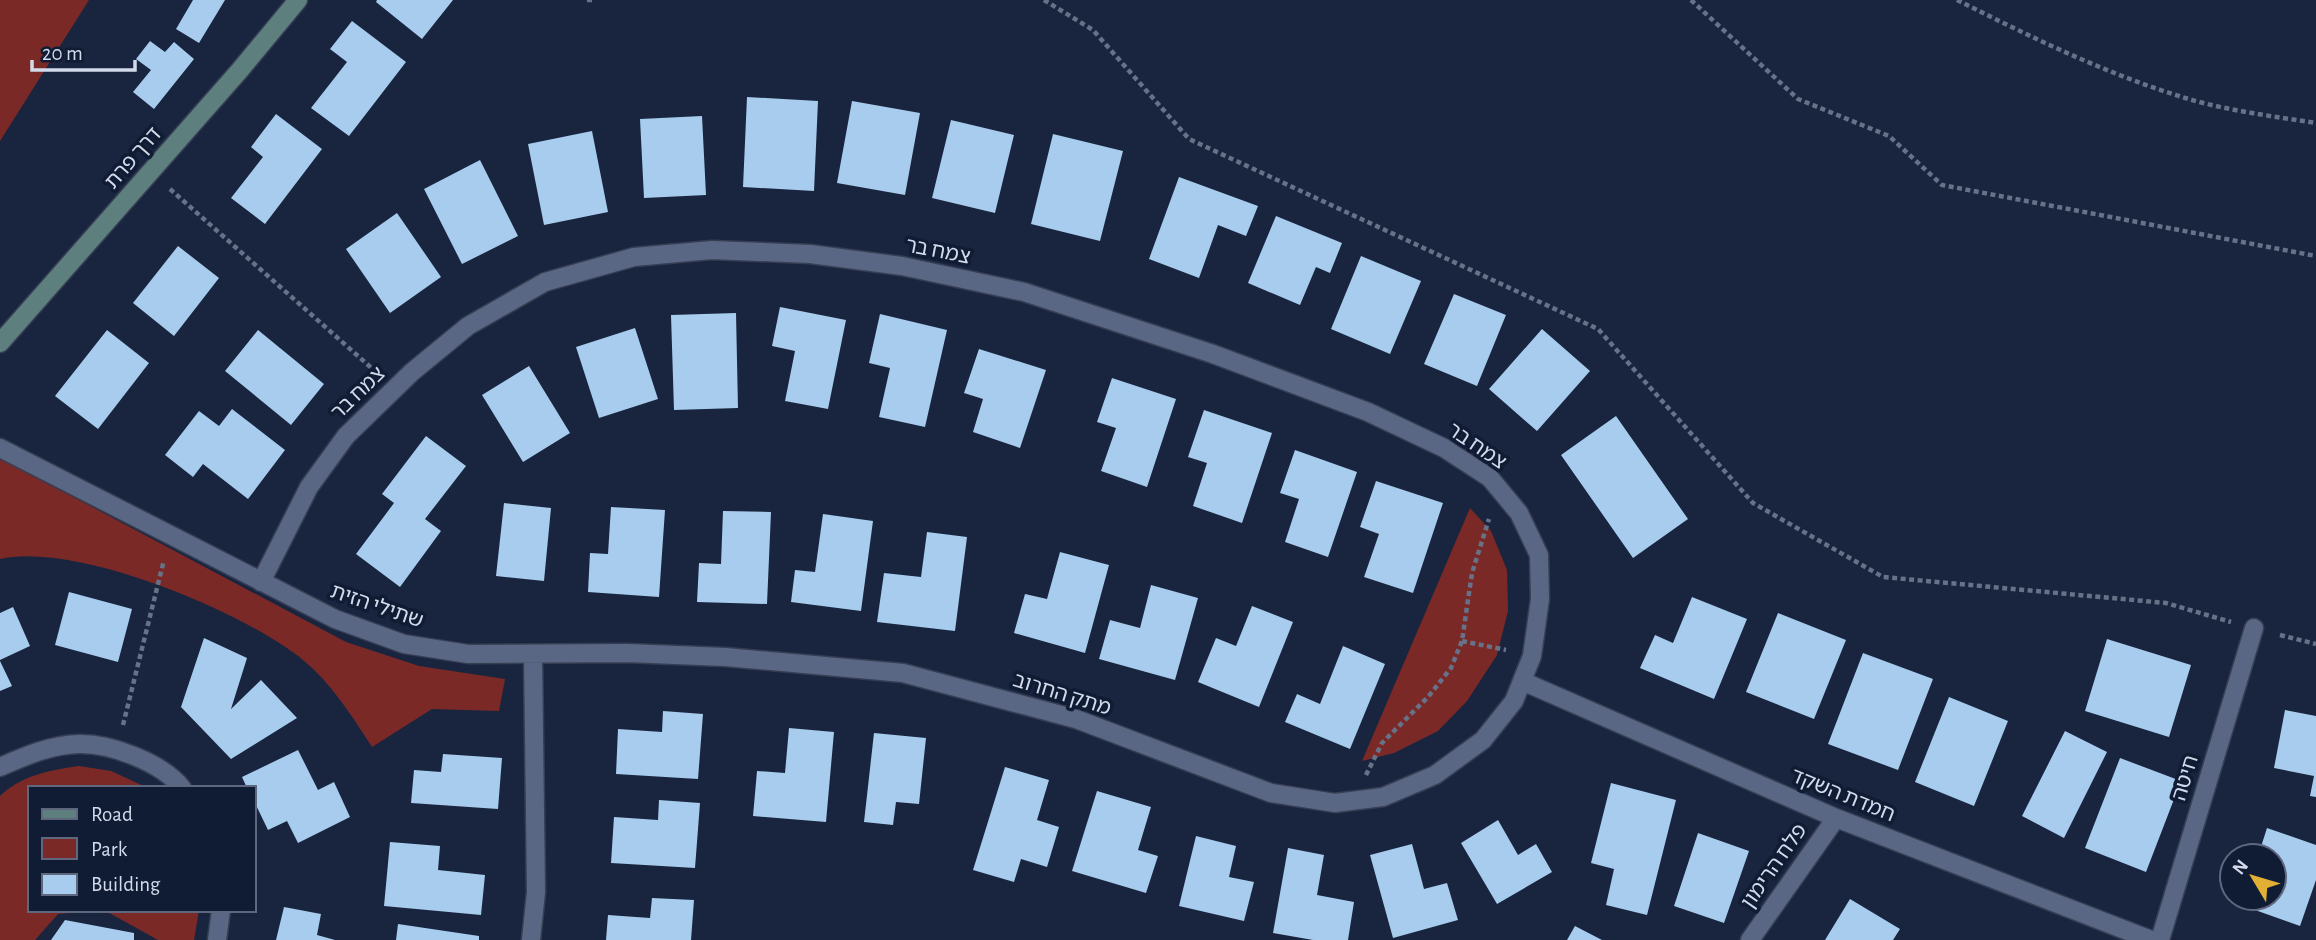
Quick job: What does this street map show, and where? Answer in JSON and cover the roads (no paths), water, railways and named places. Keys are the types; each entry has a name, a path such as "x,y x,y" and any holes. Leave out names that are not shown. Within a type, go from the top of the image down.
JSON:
{"street":[{"name":"דרך פרת","path":"0,344 298,0"},
{"name":"צמח בר","path":"261,582 309,487 345,436 395,388 468,326 545,282 634,257 712,250 810,254 902,266 1024,292 1213,354 1368,412 1444,448 1490,478 1519,513 1539,555 1540,599 1532,656 1522,681"},
{"name":"שתילי הזית","path":"0,448 335,619 404,644 468,654 533,655"},
{"name":"חיטה","path":"2160,940 2254,628"},
{"name":"מתק החרוב","path":"533,655 627,653 726,657 903,673 1076,719 1271,793 1335,803 1383,797 1435,775 1483,740 1514,701 1522,681"},
{"path":"531,940 536,879 533,655"},
{"name":"חמדת השקד","path":"1522,681 1836,818 2151,940"},
{"path":"0,767 38,751 79,744 117,750 153,766 174,778 180,786"},
{"name":"פלח הרימון","path":"1750,940 1836,818"},
{"path":"217,940 221,912"}]}
